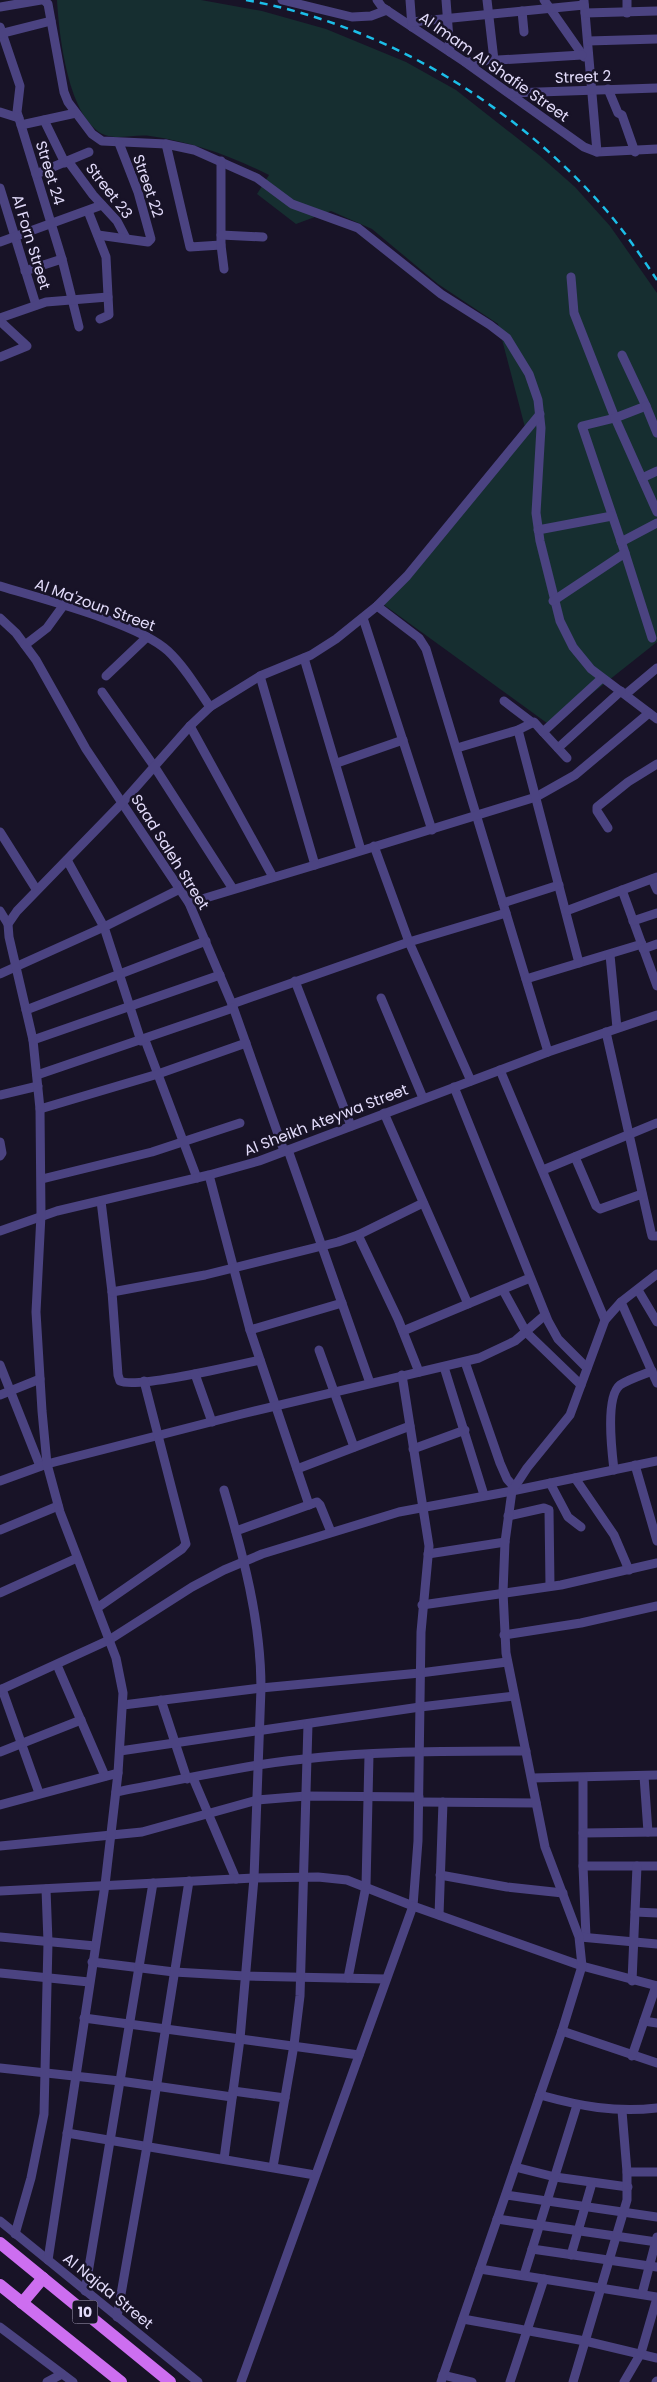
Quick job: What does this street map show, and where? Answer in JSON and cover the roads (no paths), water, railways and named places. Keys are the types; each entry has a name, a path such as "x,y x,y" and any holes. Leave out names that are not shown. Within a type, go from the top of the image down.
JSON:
{"main road":[{"name":"10","path":"0,2243 170,2382"},
{"path":"22,2303 44,2278"},
{"name":"10","path":"0,2285 121,2382"}],"street":[{"path":"0,7 40,0"},
{"path":"44,0 48,4 61,83 68,102 97,138 108,142 166,144 194,150 264,182 292,204 366,232 441,294 499,331 514,347 529,374 540,414 536,499 538,530 553,601 560,622 573,647 602,678 654,716 575,775 536,797 189,903"},
{"path":"282,0 309,3 359,18 372,16 387,10"},
{"name":"Al Imam Al Shafie Street","path":"377,0 387,10 412,25 584,147 597,152"},
{"path":"410,0 412,25 448,19 584,6 628,13 657,12"},
{"path":"446,0 450,52"},
{"path":"486,0 494,60"},
{"path":"544,0 590,64"},
{"path":"627,0 628,13"},
{"path":"584,6 597,152 635,152 657,149"},
{"path":"522,11 524,32"},
{"path":"1,32 51,21"},
{"name":"Street 24","path":"1,32 20,86 17,106 20,122 52,224 73,298 79,327"},
{"path":"588,41 657,39"},
{"path":"465,62 582,55"},
{"name":"Street 2","path":"510,94 657,88"},
{"path":"608,89 618,113 622,115 635,152"},
{"path":"0,112 20,122 44,120 76,113"},
{"name":"Street 23","path":"44,120 66,162 102,206 117,221 126,238"},
{"name":"Street 22","path":"119,143 138,192 151,238 148,242 126,238"},
{"path":"166,144 190,247 221,240 263,237"},
{"path":"36,174 89,152"},
{"path":"220,161 221,240 224,269"},
{"name":"Al Forn Street","path":"0,188 36,305"},
{"path":"0,242 102,206"},
{"path":"88,211 106,257 109,315 100,320"},
{"path":"98,235 126,238"},
{"path":"25,271 62,259"},
{"path":"571,277 574,313 615,418 657,512"},
{"path":"0,357 27,346 0,320 36,305 73,298 108,297"},
{"path":"622,355 657,433"},
{"path":"646,406 615,418 582,426 652,638"},
{"path":"8,924 16,911 36,889 123,802 190,726 210,707 260,676 304,658 336,639 378,606 414,569 540,414"},
{"path":"642,478 657,471"},
{"path":"538,530 612,516"},
{"path":"621,542 657,523"},
{"path":"553,601 625,553"},
{"name":"Al Ma'zoun Street","path":"0,586 126,627 157,642 179,663 210,707"},
{"path":"25,645 46,628 63,606"},
{"path":"378,606 420,638 426,649 548,1052"},
{"name":"Saad Saleh Street","path":"0,618 25,645 86,749 189,903 220,975 323,1245 370,1383"},
{"path":"363,618 432,830"},
{"path":"106,676 147,637"},
{"path":"304,658 361,850"},
{"path":"558,748 657,668"},
{"path":"260,676 315,865"},
{"path":"543,732 602,678"},
{"path":"102,692 154,766 233,889"},
{"path":"504,701 536,723 567,758"},
{"path":"457,748 518,730 533,722"},
{"path":"190,726 273,877"},
{"path":"518,730 579,964"},
{"path":"336,763 403,740"},
{"path":"608,828 596,811 597,807 628,782 657,764"},
{"path":"0,832 36,889"},
{"path":"374,846 409,942 471,1081"},
{"path":"67,860 104,927 130,1008 158,1074 197,1178"},
{"path":"566,911 654,878 657,890"},
{"path":"503,902 558,885"},
{"path":"0,974 104,927 180,889"},
{"path":"622,890 657,986"},
{"path":"0,911 8,924 15,968 33,1040 40,1109 42,1179 36,1312 44,1465"},
{"path":"634,921 657,913"},
{"path":"37,1075 143,1040 295,981 409,942 506,914"},
{"path":"26,1010 206,941"},
{"path":"526,978 610,954 657,944"},
{"path":"610,954 616,1028"},
{"path":"33,1040 130,1008 220,975"},
{"path":"295,981 351,1126"},
{"path":"381,998 423,1098"},
{"name":"Al Sheikh Ateywa Street","path":"0,1231 41,1215 209,1175 286,1151 548,1052 657,1015"},
{"path":"606,1032 651,1234 657,1236"},
{"path":"40,1109 158,1074 246,1043"},
{"path":"500,1070 605,1320"},
{"path":"0,1095 38,1086"},
{"path":"454,1087 545,1315 558,1339 587,1368"},
{"path":"384,1113 468,1304"},
{"path":"42,1179 183,1142 240,1123"},
{"path":"543,1170 657,1123"},
{"path":"0,1142 2,1153 0,1156"},
{"path":"575,1157 596,1206 600,1209 642,1194"},
{"path":"209,1175 250,1330 309,1505"},
{"path":"101,1201 112,1292 118,1378 122,1382 144,1381 195,1374 260,1360"},
{"path":"112,1292 234,1268 358,1235 422,1203"},
{"path":"358,1235 403,1331 418,1372"},
{"path":"582,1937 545,1847 507,1662 504,1635 505,1542 513,1489 565,1422 573,1407 605,1320 621,1302 657,1274"},
{"path":"403,1331 530,1278"},
{"path":"503,1290 526,1332 581,1385"},
{"path":"638,1290 657,1322"},
{"path":"621,1302 657,1383"},
{"path":"250,1330 342,1303"},
{"path":"0,1480 44,1465 276,1405 444,1367 495,1353 526,1332 545,1315"},
{"path":"319,1350 332,1392 354,1447"},
{"path":"465,1362 500,1463 513,1489"},
{"path":"444,1367 484,1495"},
{"path":"1,1371 44,1465 109,1640 120,1671 123,1705 112,1836 48,2260"},
{"path":"614,1470 611,1435 615,1392 620,1385 652,1371"},
{"path":"195,1374 212,1422"},
{"path":"241,2382 413,1906 419,1799 422,1605 428,1537 402,1376"},
{"path":"0,1395 40,1379"},
{"path":"97,1608 182,1549 186,1544 144,1381"},
{"path":"297,1469 410,1426"},
{"path":"413,1449 465,1430"},
{"path":"39,1793 1,1690 109,1640 192,1587 244,1561 330,1532 422,1506 550,1483 635,1465 656,1464"},
{"path":"635,1465 657,1541"},
{"path":"575,1478 614,1535 629,1570"},
{"path":"550,1483 568,1517 581,1527"},
{"path":"224,1490 244,1561 257,1631 261,1688 254,1878 240,2039 224,2159"},
{"path":"236,1531 319,1503 330,1532"},
{"path":"0,1530 58,1506"},
{"path":"508,1516 544,1508 548,1510 550,1586"},
{"path":"428,1554 505,1542"},
{"path":"0,1593 78,1558"},
{"path":"422,1605 550,1586 657,1563"},
{"path":"504,1635 581,1623 657,1606"},
{"path":"123,1705 261,1688 420,1674 507,1662"},
{"path":"58,1665 105,1776"},
{"path":"120,1751 420,1707 514,1696"},
{"path":"161,1700 175,1744 209,1814 236,1879"},
{"path":"0,1752 81,1720"},
{"path":"272,2167 294,2045 301,1976 308,1724"},
{"path":"116,1792 258,1765 307,1759 420,1750 526,1750"},
{"path":"348,1978 366,1886 369,1754"},
{"path":"0,1805 118,1772"},
{"path":"532,1778 657,1775"},
{"path":"583,1833 653,1832 644,1776"},
{"path":"472,2382 442,2378 562,2032 582,1966 583,1778"},
{"path":"0,1846 142,1832 257,1800 306,1796 368,1796 443,1802 536,1804"},
{"path":"439,1915 443,1802"},
{"path":"582,1866 657,1866"},
{"path":"632,1981 638,1866"},
{"path":"440,1875 507,1887 563,1893"},
{"path":"0,1891 304,1877 333,1878 366,1886 413,1906 582,1966 656,1986 632,2056"},
{"path":"117,2317 147,2146 164,2028 189,1881"},
{"path":"85,2291 153,1883"},
{"path":"16,2234 31,2178 44,2114 48,1942 46,1889"},
{"path":"635,1912 657,1913"},
{"path":"0,1937 95,1946"},
{"path":"582,1937 657,1944"},
{"path":"92,1962 174,1972 245,1976 386,1979"},
{"path":"0,1973 89,1982"},
{"path":"84,2018 359,2055"},
{"path":"644,2021 657,2023"},
{"path":"562,2032 657,2063"},
{"path":"0,2068 232,2094 285,2098"},
{"path":"540,2095 577,2105 622,2111 657,2108"},
{"path":"524,2275 577,2105"},
{"path":"573,2382 624,2213 628,2187 622,2111"},
{"path":"67,2133 315,2175"},
{"path":"515,2167 555,2177 628,2187"},
{"path":"627,2172 657,2172"},
{"path":"571,2254 592,2183"},
{"path":"506,2195 657,2217"},
{"path":"497,2219 618,2237 657,2240 653,2266 642,2294"},
{"name":"Al Najda Street","path":"0,2221 198,2382"},
{"path":"532,2249 653,2266"},
{"path":"480,2269 657,2297 641,2353 624,2382"},
{"path":"510,2382 544,2279"},
{"path":"463,2319 585,2341 657,2358"},
{"path":"0,2327 73,2382"},
{"path":"46,2382 62,2374"}],"railway":[{"path":"246,0 297,12 348,28 396,49 443,75 488,104 530,136 570,172 613,218 657,280"}]}
